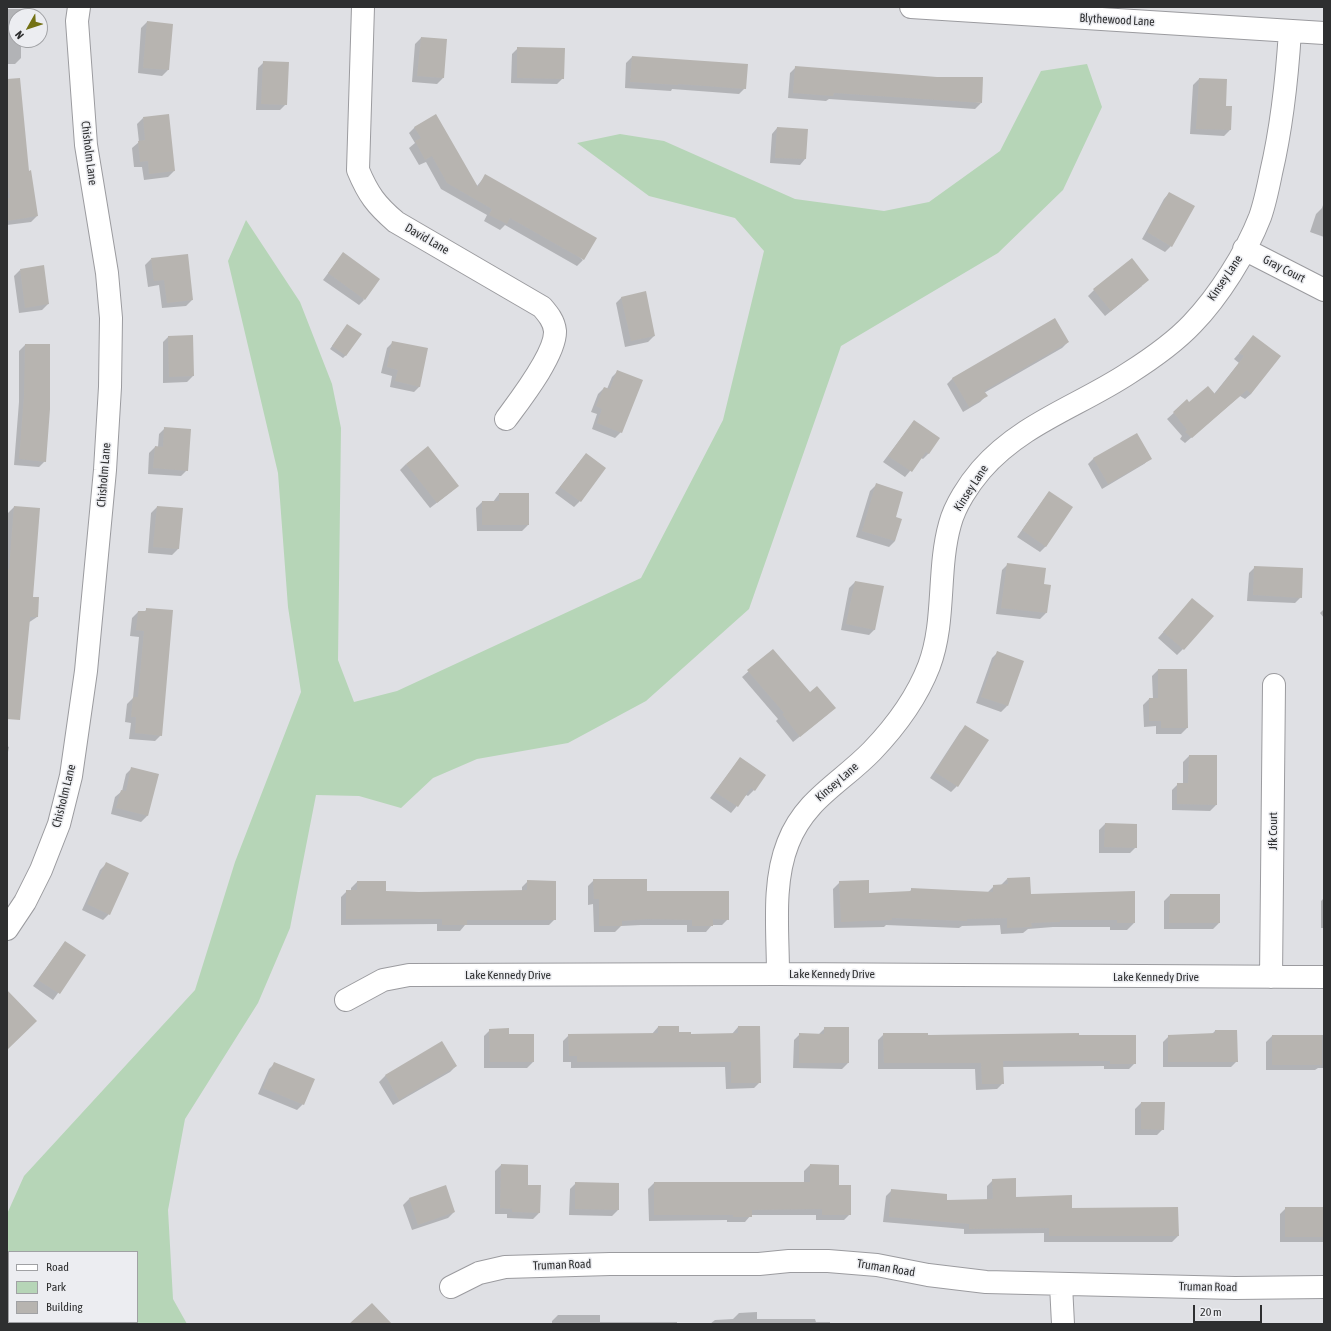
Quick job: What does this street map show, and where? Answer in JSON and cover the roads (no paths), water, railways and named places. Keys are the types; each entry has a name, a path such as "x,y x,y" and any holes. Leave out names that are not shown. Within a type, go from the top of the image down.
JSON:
{"street":[{"name":"Chisholm Lane","path":"7,929 25,902 41,870 59,824 71,776 86,671 105,470 110,387 111,318 107,273 86,144 77,21 79,7"},
{"name":"David Lane","path":"363,7 358,170 366,190 379,208 396,222 542,307 551,318 555,331 553,344 530,387 506,419"},
{"name":"Blythewood Lane","path":"911,7 1324,33"},
{"name":"Kinsey Lane","path":"778,974 778,891 782,864 788,842 801,818 818,797 872,751 916,694 929,665 937,634 942,576 950,524 961,500 979,473 996,454 1021,433 1117,381 1172,343 1198,316 1223,285 1244,249 1259,218 1278,145 1286,96 1290,31"},
{"name":"Gray Court","path":"1244,249 1324,290"},
{"name":"Jfk Court","path":"1271,977 1274,685"},
{"name":"Lake Kennedy Drive","path":"346,1000 383,980 409,975 778,974 1324,978"},
{"name":"Truman Road","path":"451,1287 479,1273 505,1267 610,1264 759,1264 828,1261 877,1265 928,1275 986,1282 1235,1288 1324,1287"},
{"path":"1061,1285 1063,1324"}]}
